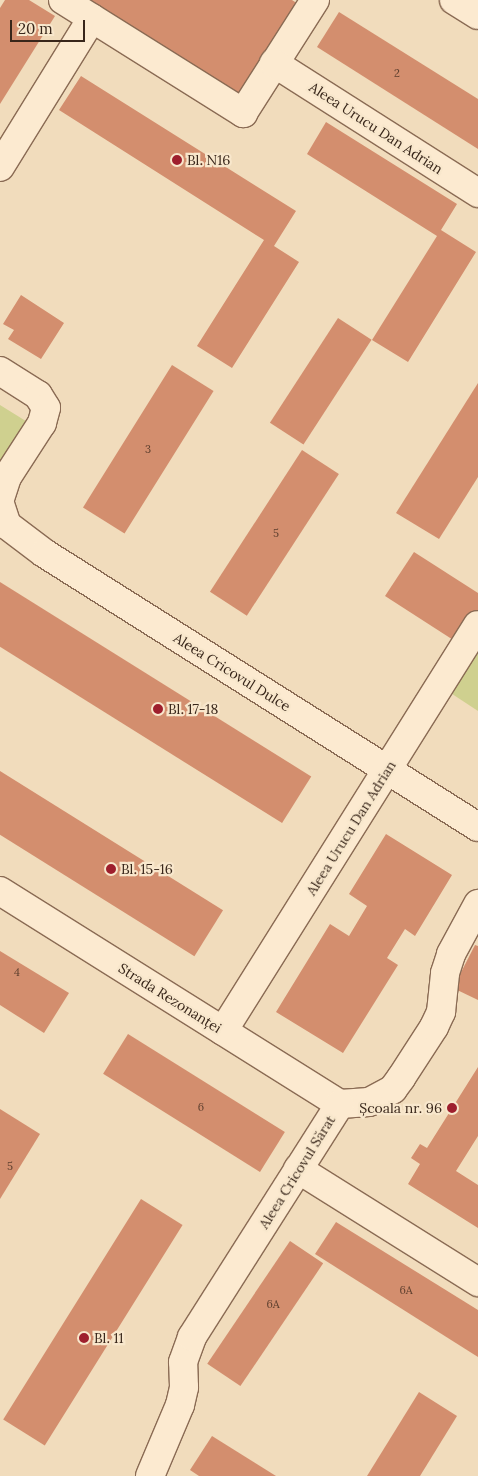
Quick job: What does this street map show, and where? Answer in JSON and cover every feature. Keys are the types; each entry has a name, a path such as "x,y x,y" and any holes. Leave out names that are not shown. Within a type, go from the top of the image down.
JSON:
{"street":[{"path":"64,0 243,113 315,0"},
{"path":"454,0 478,15"},
{"path":"0,168 92,18"},
{"name":"Aleea Urucu Dan Adrian","path":"274,63 478,194"},
{"path":"0,371 38,395 46,408 42,423 7,477 0,498"},
{"name":"Aleea Cricovul Dulce","path":"0,504 7,526 17,535 478,827"},
{"name":"Aleea Urucu Dan Adrian","path":"223,1031 478,625"},
{"name":"Strada Rezonanței","path":"0,891 340,1104"},
{"name":"Aleea Cricovul Sărat","path":"150,1476 180,1405 184,1387 183,1362 192,1337 340,1104 369,1102 392,1089 401,1078 434,1027 441,1012 451,954 478,904"},
{"path":"298,1169 478,1282"}],"green space":[{"path":"0,405 29,423 0,470"},
{"path":"478,625 478,711 440,686"}],"building":[{"path":"5,0 29,0 55,16 0,104 0,8"},
{"path":"89,0 292,0 298,4 241,95"},
{"path":"339,12 478,99 478,149 317,47"},
{"name":"Bl. N16","path":"81,76 296,211 274,246 299,262 232,368 197,346 264,240 59,110"},
{"path":"326,122 457,204 441,230 476,252 408,362 372,340 437,236 307,154"},
{"path":"21,295 64,323 41,359 8,339 14,330 3,324"},
{"path":"338,318 372,340 303,445 270,423"},
{"path":"172,365 214,391 125,533 83,507"},
{"path":"478,383 478,477 439,539 396,513"},
{"path":"302,450 339,474 247,616 210,592"},
{"path":"414,552 478,593 478,618 461,645 385,596"},
{"name":"Bl. 17-18","path":"0,582 311,776 282,823 0,647"},
{"name":"Bl. 15-16","path":"0,771 223,910 194,956 0,835"},
{"path":"386,834 452,875 415,936 405,929 387,958 398,965 343,1053 276,1012 330,924 349,936 367,906 349,894"},
{"path":"475,945 478,946 478,1000 453,988"},
{"path":"0,951 69,993 44,1033 0,1005"},
{"path":"128,1034 285,1132 260,1172 103,1074"},
{"path":"478,1067 478,1136 456,1171 478,1185 478,1228 408,1184 420,1164 411,1158 420,1144 427,1148"},
{"path":"0,1109 40,1134 0,1199"},
{"name":"Bl. 11","path":"141,1199 183,1225 45,1445 3,1419"},
{"path":"336,1222 478,1310 478,1357 315,1254"},
{"path":"290,1241 323,1263 240,1386 207,1364"},
{"path":"419,1392 457,1416 420,1476 367,1476"},
{"path":"212,1436 276,1476 199,1476 190,1470"}],"place":[{"name":"Bl. N16","path":"177,160"},
{"name":"Bl. 17-18","path":"158,709"},
{"name":"Bl. 15-16","path":"111,869"},
{"name":"Școala nr. 96","path":"452,1108"},
{"name":"Bl. 11","path":"84,1338"}]}
